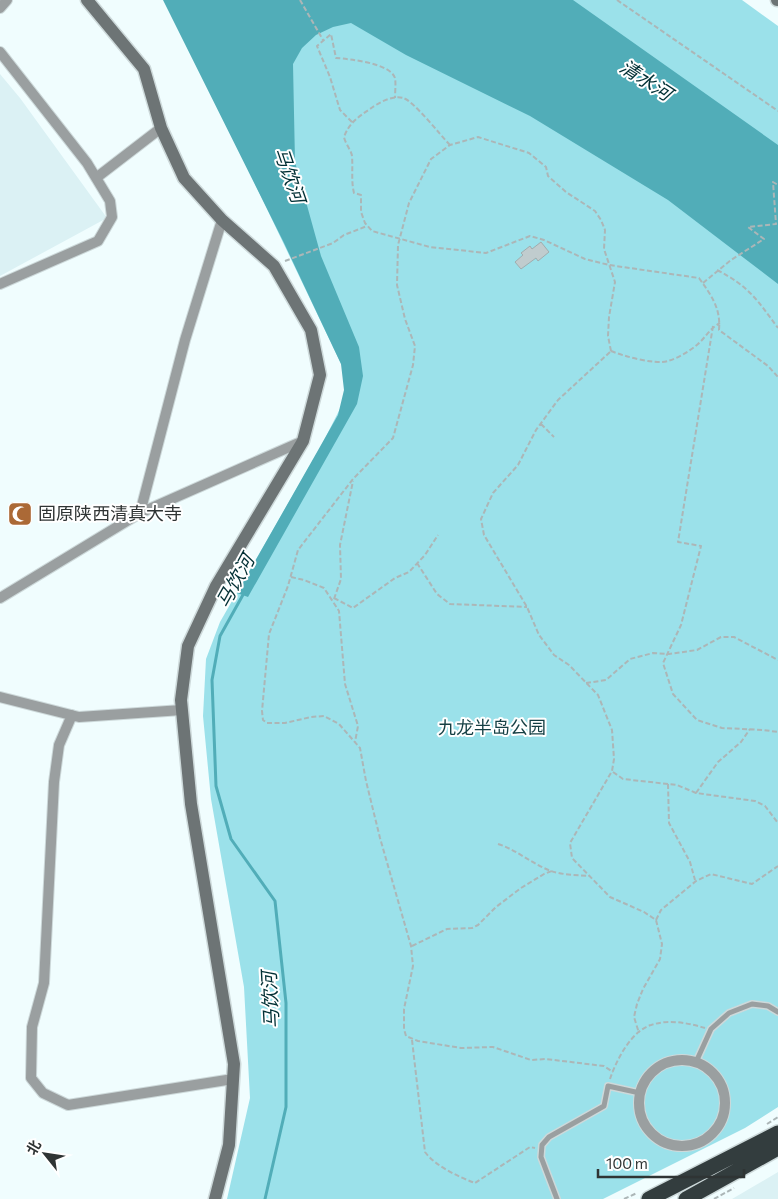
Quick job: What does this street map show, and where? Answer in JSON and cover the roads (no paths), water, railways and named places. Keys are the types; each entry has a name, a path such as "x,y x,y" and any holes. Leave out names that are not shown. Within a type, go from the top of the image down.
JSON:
{"highway":[{"path":"650,1199 778,1133"},
{"path":"686,1199 778,1148"}],"street":[{"path":"0,8 8,0"},
{"path":"87,0 144,69 161,128 184,178 222,220 274,266 311,330 320,375 303,441 216,586 188,646 181,700 191,804 234,1064 229,1145 215,1199"},
{"path":"0,52 87,163 110,201 112,217 98,241 0,284"},
{"path":"96,178 161,128"},
{"path":"140,513 185,340 222,220"},
{"path":"0,598 140,513 303,441"},
{"path":"0,697 79,717 182,710"},
{"path":"72,715 59,745 54,782 44,983 32,1028 31,1078 43,1093 68,1105 233,1079"},
{"path":"675,1060 696,1062 712,1072 720,1083 725,1097 724,1112 718,1126 708,1137 695,1144 680,1146 666,1143 653,1135 644,1123 639,1110 640,1093 643,1084 651,1072 662,1064 675,1060"}],"lane":[{"path":"696,1062 711,1029 729,1013 752,1004 768,1006 778,1012"},
{"path":"557,1199 541,1157 542,1145 549,1137 604,1106 608,1086 640,1093"}],"water":[{"name":"清水河","path":"163,0 573,0 778,145 778,284 668,200 530,116 406,55 351,23 333,27 316,35 302,48 293,64 295,162 321,256 359,347 363,376 357,404 248,597 237,593 338,415 344,390 341,364 284,243"}],"waterway":[{"name":"马饮河","path":"244,593 220,636 212,680 216,786 231,839 275,901 286,1003 286,1107 265,1199"}],"place":[{"name":"固原陕西清真大寺","path":"20,514"}],"park label":[{"name":"九龙半岛公园","path":"492,728"}]}
